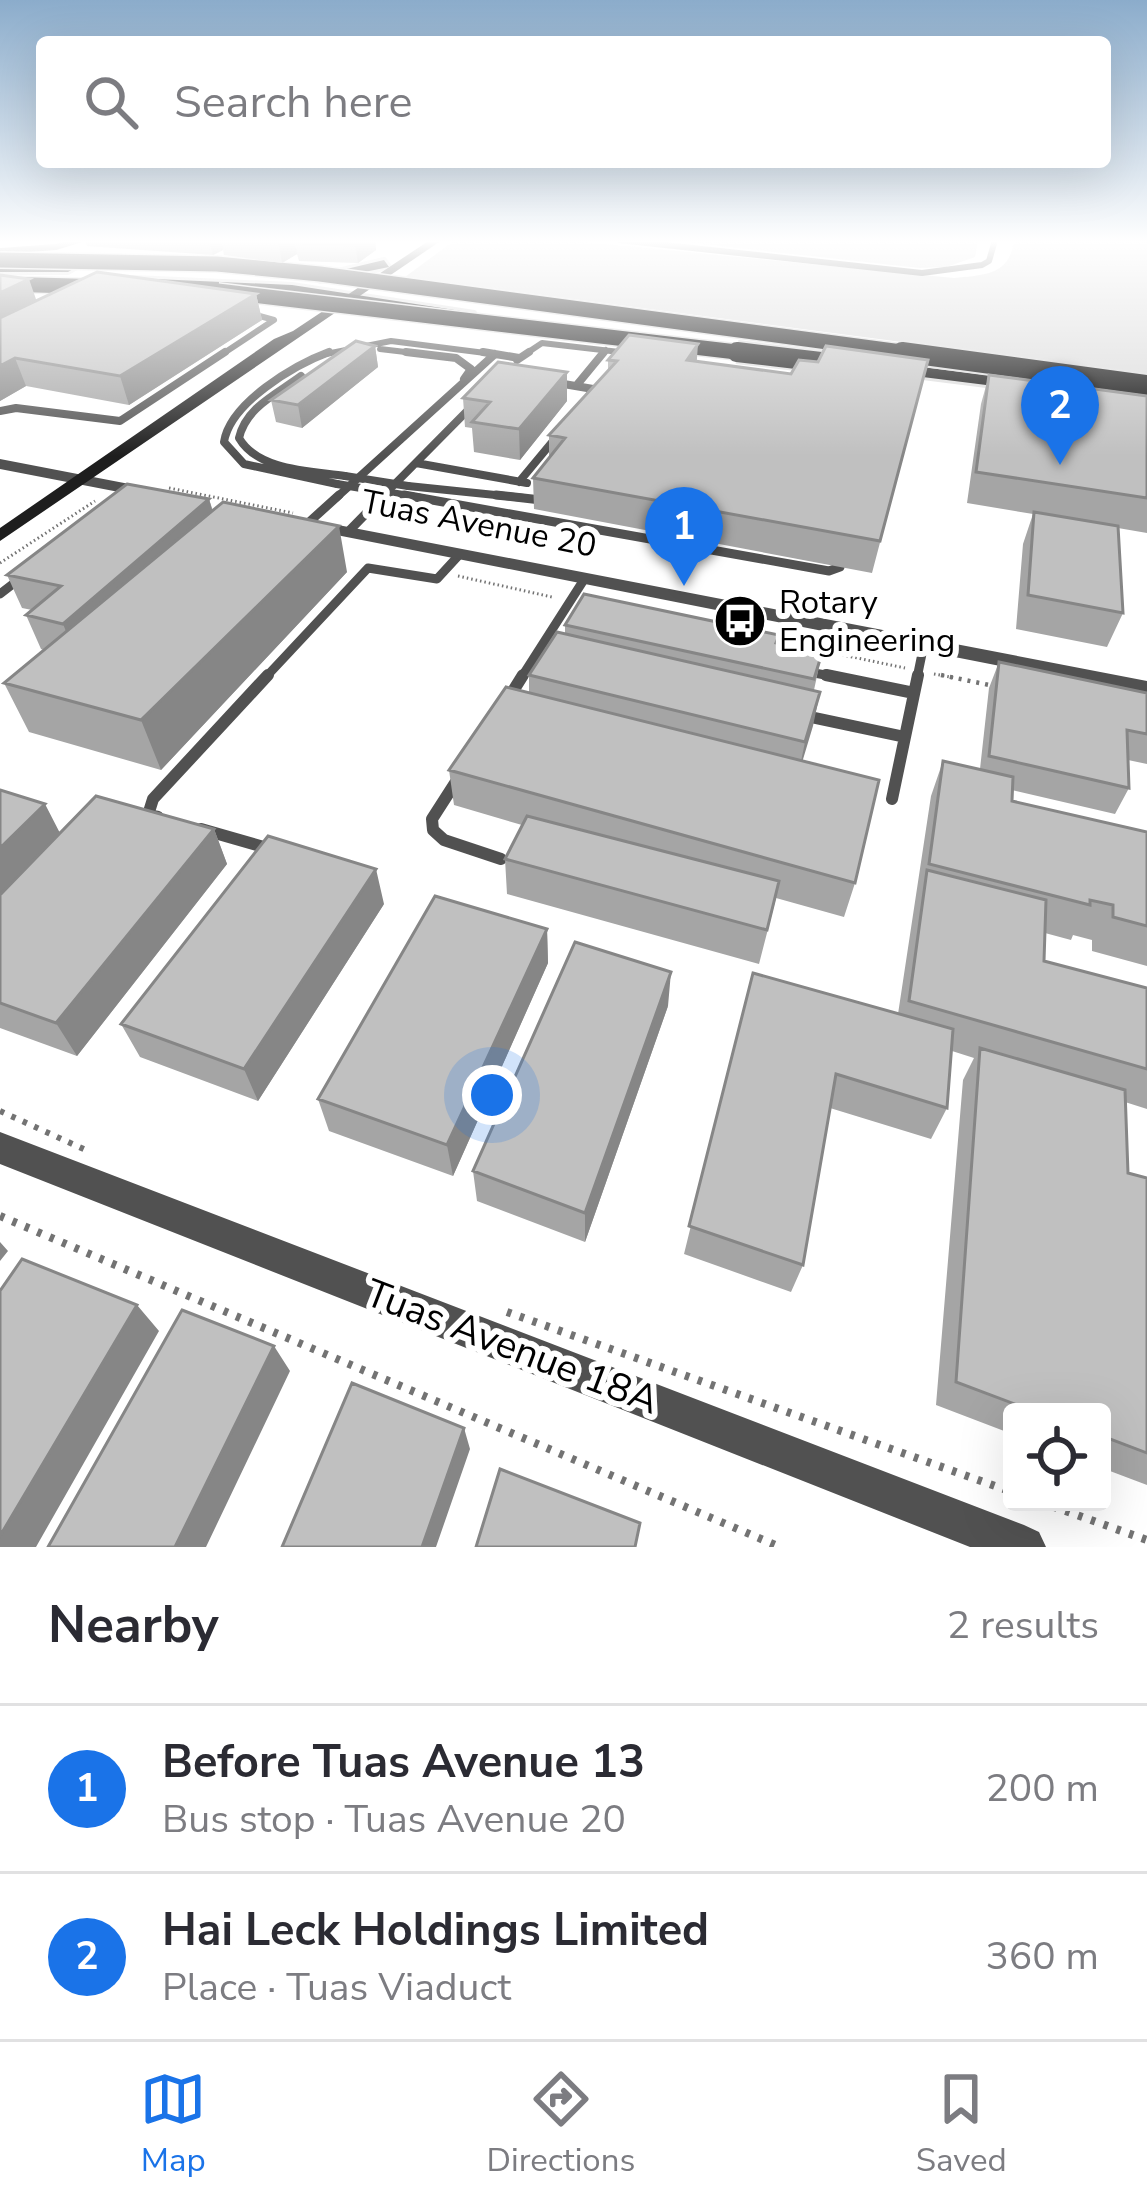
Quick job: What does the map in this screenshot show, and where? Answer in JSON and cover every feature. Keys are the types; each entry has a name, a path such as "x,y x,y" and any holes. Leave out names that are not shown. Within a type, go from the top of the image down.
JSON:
{"main road":[{"path":"401,312 1147,402"},
{"path":"505,312 1147,402"},
{"path":"533,312 1147,385"},
{"path":"605,312 1147,385"}],"street":[{"path":"279,342 311,312"},
{"path":"0,536 323,312"},
{"path":"0,464 173,497"},
{"name":"Tuas Avenue 20","path":"299,522 1147,688"},
{"name":"Tuas Avenue 18A","path":"0,1148 1024,1547"}],"lane":[{"path":"0,411 16,408 121,421 274,320 243,312"},
{"path":"519,358 392,341 326,352 235,415 224,429 224,442 244,464 830,571 840,567"},
{"path":"503,375 542,343 649,356"},
{"path":"341,480 259,458 246,450 239,429 321,361 350,352 388,349 456,358 470,369 464,379"},
{"path":"576,386 607,350"},
{"path":"299,522 495,354"},
{"path":"542,381 595,390 580,408"},
{"path":"348,532 488,389"},
{"path":"519,482 567,424"},
{"path":"416,463 538,484"},
{"path":"406,490 542,500"},
{"path":"346,563 437,579 460,554"},
{"path":"0,593 38,566"},
{"path":"170,821 148,814 154,799 368,568"},
{"path":"496,718 584,578"},
{"path":"557,621 580,626"},
{"path":"892,800 924,644"},
{"path":"534,658 557,663"},
{"path":"780,666 914,693"},
{"path":"789,712 905,737"},
{"path":"470,759 431,825 443,840 501,859"},
{"path":"192,827 279,851"}],"path":[{"path":"0,1112 102,1157"},
{"path":"0,1216 780,1547"},
{"path":"489,1305 1003,1489"},
{"path":"1065,1511 1147,1540"}],"shaded area":[{"path":"674,312 1147,312 1147,374"}],"building":[{"path":"12,312 226,312 120,376 15,358 0,366 0,318"},
{"path":"629,335 698,344 687,360 791,374 799,360 818,362 826,346 928,360 880,541 533,478 565,438 549,435 617,361 608,360"},
{"path":"356,341 375,346 298,405 271,400"},
{"path":"498,362 567,372 519,429 472,422 490,402 463,398"},
{"path":"989,375 1147,396 1147,498 976,472"},
{"path":"127,484 209,499 63,624 26,615 61,586 7,575"},
{"path":"223,502 339,526 141,720 4,683"},
{"path":"1034,512 1118,526 1123,613 1028,595"},
{"path":"584,594 779,635 776,643 822,653 814,679 565,625"},
{"path":"557,632 820,692 805,742 529,675"},
{"path":"999,662 1147,693 1147,734 1127,730 1129,788 989,756"},
{"path":"506,687 879,780 855,883 449,770"},
{"path":"943,761 1013,777 1012,801 1147,832 1147,926 1113,917 1113,905 1090,900 1090,905 929,864"},
{"path":"0,790 45,804 0,848"},
{"path":"96,796 214,829 56,1023 0,1003 0,895"},
{"path":"527,816 779,881 767,930 505,859"},
{"path":"268,836 376,869 244,1069 121,1024"},
{"path":"927,870 1046,900 1044,961 1147,988 1147,1069 909,1001"},
{"path":"435,896 547,929 447,1145 318,1099"},
{"path":"575,942 671,972 585,1213 473,1171"},
{"path":"753,973 953,1029 947,1108 836,1074 803,1265 689,1226"},
{"path":"980,1048 1125,1090 1128,1173 1147,1178 1147,1453 1111,1439 1111,1403 1012,1403 956,1382"},
{"path":"22,1259 137,1305 0,1536 0,1291"},
{"path":"182,1310 274,1346 175,1547 48,1547"},
{"path":"352,1383 464,1428 422,1547 282,1547"},
{"path":"500,1469 640,1523 635,1547 476,1547"}],"place":[{"name":"Hai Leck Holdings Limited","path":"1060,465"},
{"name":"Before Tuas Avenue 13","path":"684,586"},
{"name":"Rotary Engineering","path":"740,621"}]}
